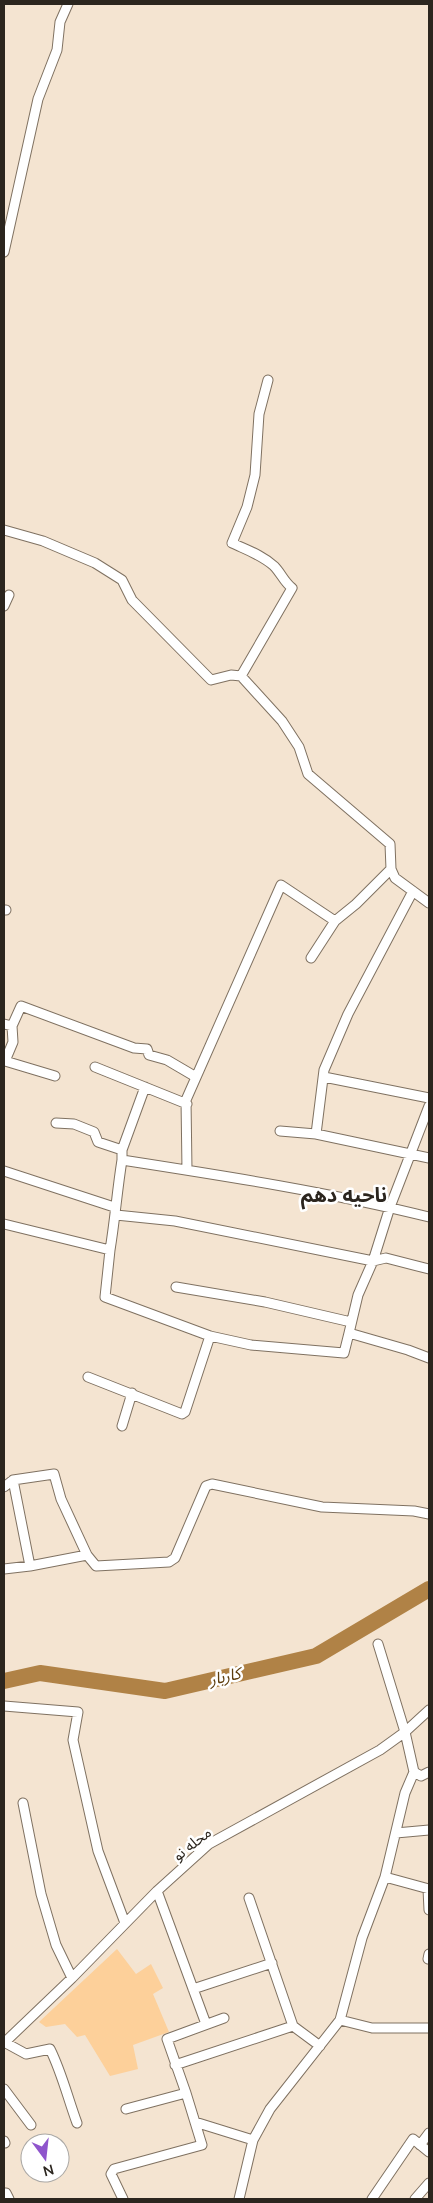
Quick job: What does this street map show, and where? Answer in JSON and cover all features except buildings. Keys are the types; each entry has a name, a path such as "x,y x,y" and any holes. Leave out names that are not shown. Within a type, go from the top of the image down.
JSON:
{"street":[{"path":"4,252 38,99 57,50 60,22 68,4"},
{"path":"241,676 292,588 285,582 276,568 262,556 232,543 247,507 255,475 259,414 268,380"},
{"path":"4,530 43,540 95,563 122,580 132,600 147,618 211,680 232,675 241,676 282,721 299,747 308,774 390,844 391,869 395,878 429,903"},
{"path":"4,606 8,595"},
{"path":"311,958 335,921 356,904 391,869"},
{"path":"187,1170 186,1100 281,885 335,921"},
{"path":"316,1134 324,1070 348,1014 413,891"},
{"path":"55,1076 5,1062 13,1042 8,1025 21,1006 134,1048 148,1049 149,1055 167,1060 196,1077"},
{"path":"94,1067 187,1104"},
{"path":"324,1077 429,1098"},
{"path":"145,1087 122,1150 105,1297 210,1336 251,1345 344,1354 358,1295 373,1261 390,1207 429,1106"},
{"path":"56,1123 74,1124 94,1132 98,1142 122,1150"},
{"path":"280,1131 316,1134 429,1158"},
{"path":"122,1160 390,1207 429,1217"},
{"path":"4,1172 115,1211 175,1220 373,1261 386,1258 429,1269"},
{"path":"4,1224 110,1250"},
{"path":"176,1287 265,1302 351,1322"},
{"path":"349,1333 429,1358"},
{"path":"88,1376 178,1413 185,1412 210,1336"},
{"path":"122,1426 132,1393"},
{"path":"4,1487 13,1480 51,1474 56,1476 61,1499 87,1555 96,1566 169,1562 175,1558 206,1486 212,1484 322,1507 414,1511 429,1514"},
{"path":"13,1480 30,1566"},
{"path":"4,1568 30,1566 87,1555"},
{"path":"239,2199 253,2140 270,2109 340,2020 362,1938 385,1877 405,1793 414,1772 405,1732 378,1644"},
{"path":"4,1706 78,1712 73,1740 98,1851 125,1923"},
{"name":"محله نو","path":"4,2042 72,1978 157,1891 209,1844 380,1750 405,1732 429,1710"},
{"path":"414,1772 420,1776 429,1772"},
{"path":"23,1803 46,1911 56,1945 72,1978"},
{"path":"396,1833 429,1830"},
{"path":"385,1877 429,1889 429,1910"},
{"path":"157,1891 206,2024"},
{"path":"249,1898 293,2026 320,2046"},
{"path":"193,1989 272,1964"},
{"path":"123,2199 111,2172 202,2145 167,2039 224,2018"},
{"path":"340,2020 372,2028 429,2028"},
{"path":"175,2065 293,2026"},
{"path":"4,2042 26,2054 50,2049 58,2065 63,2086 78,2123"},
{"path":"4,2089 31,2125"},
{"path":"126,2109 186,2093"},
{"path":"195,2122 253,2140"},
{"path":"420,2145 429,2133"},
{"path":"372,2199 413,2140 429,2152"},
{"path":"415,2199 429,2183"},
{"path":"4,2193 6,2192 9,2199"}],"shaded area":[{"path":"117,1949 136,1974 151,1964 163,1988 153,1994 169,2032 133,2045 138,2069 110,2076 85,2035 77,2037 65,2024 46,2027 39,2022"}],"waterway":[{"name":"کاربار","path":"4,1681 40,1673 165,1691 316,1656 429,1589"}],"district":[{"name":"ناحیه دهم","path":"344,1195"}]}
